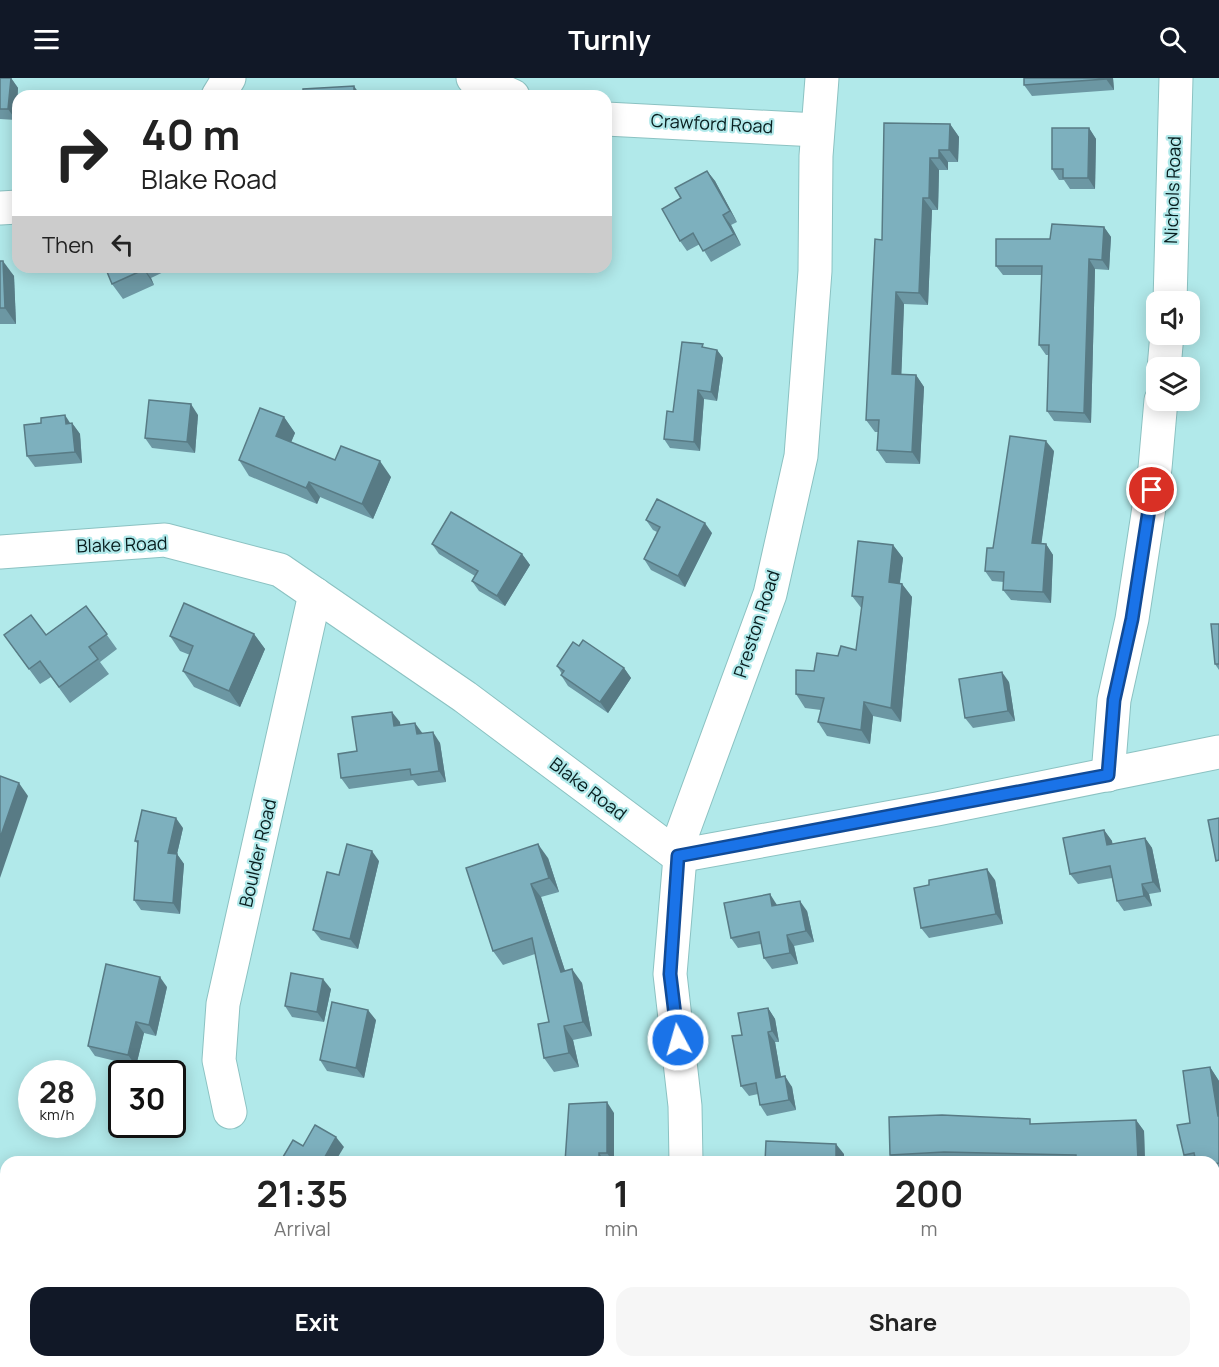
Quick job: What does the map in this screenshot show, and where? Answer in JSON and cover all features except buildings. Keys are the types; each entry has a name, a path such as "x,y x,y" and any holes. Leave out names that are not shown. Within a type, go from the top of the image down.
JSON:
{"street":[{"path":"473,78 500,90"},
{"name":"Preston Road","path":"686,1156 685,1106 670,974 678,856 682,834 770,594 801,456 815,271 817,130 822,78"},
{"name":"Nichols Road","path":"1170,291 1176,78"},
{"name":"Crawford Road","path":"612,119 817,130"},
{"path":"1108,775 1114,700 1132,619 1155,468 1160,411"},
{"name":"Blake Road","path":"0,552 165,540 280,570 465,697 678,856"},
{"name":"Boulder Road","path":"230,1112 219,1060 223,1004 315,594"},
{"path":"678,856 1219,752"}],"route":[{"path":"678,1040 670,974 678,856 1108,775 1114,700 1132,619 1152,490"}]}
